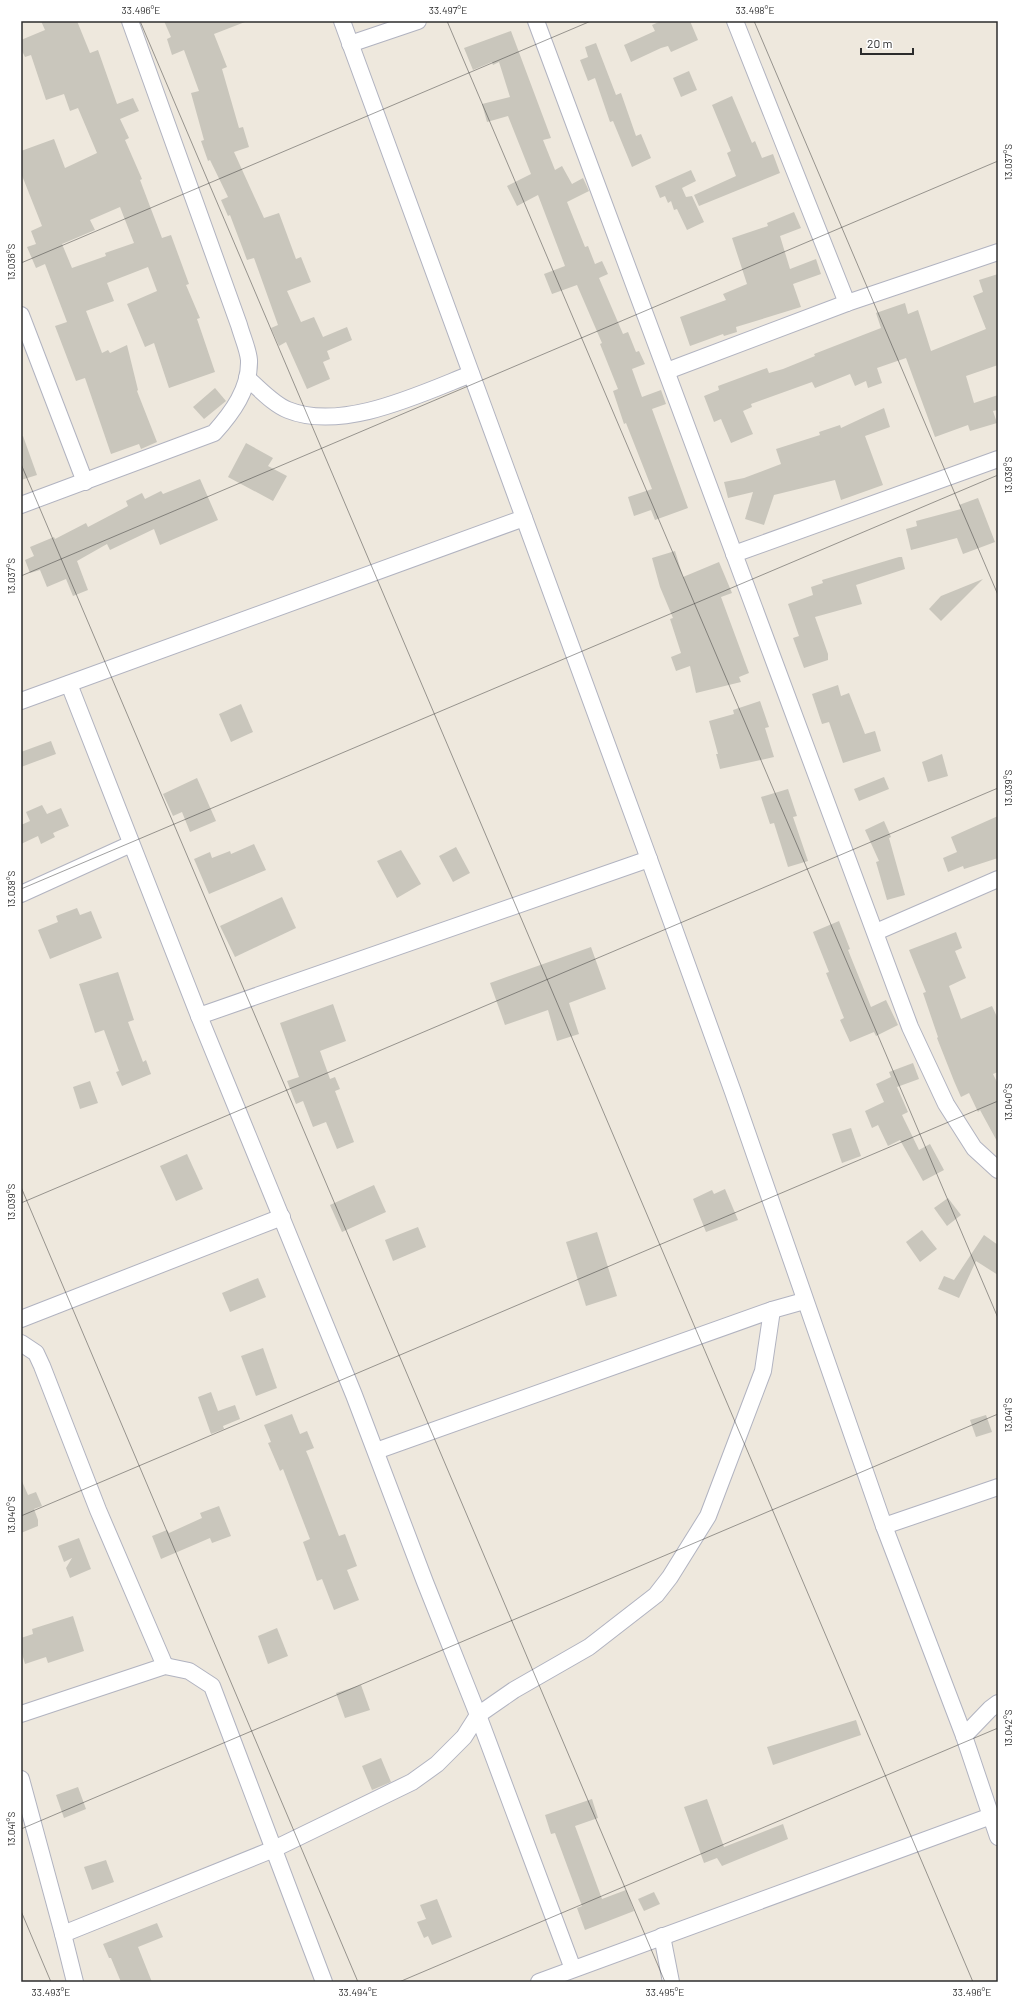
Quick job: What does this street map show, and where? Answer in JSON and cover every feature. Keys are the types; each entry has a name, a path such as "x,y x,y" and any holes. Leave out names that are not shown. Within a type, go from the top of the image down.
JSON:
{"street":[{"path":"21,505 214,433 232,413 247,378 249,359 239,325 130,21"},
{"path":"342,21 736,1100 804,1301 884,1526 964,1736 998,1836"},
{"path":"350,44 418,21"},
{"path":"536,21 876,932 910,1027 946,1104 974,1148 998,1170"},
{"path":"735,21 846,303"},
{"path":"667,371 846,303 998,252"},
{"path":"21,315 85,482"},
{"path":"247,378 278,404 288,410 306,415 335,417 354,415 384,406 471,374"},
{"path":"734,554 998,459"},
{"path":"21,701 524,518"},
{"path":"69,684 198,1016 282,1217 376,1451 425,1582 478,1715 573,1969"},
{"path":"21,894 131,844"},
{"path":"198,1016 649,860"},
{"path":"876,932 998,879"},
{"path":"21,1319 282,1217"},
{"path":"376,1451 772,1310 804,1301"},
{"path":"63,1934 274,1849 412,1782 437,1764 464,1737 478,1715 514,1690 589,1647 656,1595 670,1577 708,1516 763,1371 772,1310"},
{"path":"21,1343 36,1353 42,1366 98,1510 165,1666"},
{"path":"884,1526 998,1487"},
{"path":"21,1714 165,1666 188,1671 212,1686 324,1982"},
{"path":"964,1736 990,1709 998,1703"},
{"path":"21,1780 75,1982"},
{"path":"539,1982 991,1816"},
{"path":"662,1936 671,1982"}],"building":[{"path":"41,21 77,21 90,53 98,50 117,104 133,98 139,111 120,119 129,138 125,140 142,179 140,180 162,238 171,235 189,284 186,285 200,318 197,319 215,372 169,388 154,343 145,347 127,304 157,291 148,267 107,283 114,301 86,311 102,353 108,350 110,353 127,345 137,391 157,442 141,449 139,444 111,454 85,378 76,381 55,326 67,322 45,264 36,268 27,247 36,244 31,231 42,226 21,173 21,151 54,139 65,168 97,153 78,108 70,111 64,94 46,100 31,55 25,57 21,49 21,40 45,30","holes":["120,207 134,243 105,253 106,256 72,268 62,244 95,230 90,220"]},
{"path":"164,21 245,21 214,34 227,67 222,69 239,128 243,127 249,147 234,152 264,218 279,213 296,259 301,257 311,282 287,291 301,322 314,317 323,337 347,327 352,340 327,351 330,359 323,362 330,379 307,389 286,342 279,346 271,328 278,325 254,258 247,260 230,215 228,216 221,200 228,197 210,160 208,161 201,141 204,140 191,93 199,91 184,50 172,55 167,39 171,37"},
{"path":"661,21 690,21 698,40 671,52 668,46 661,48 631,62 624,45 655,31 652,25"},
{"path":"511,31 551,138 543,140 555,170 562,166 572,184 583,178 589,191 567,202 585,247 588,246 595,264 602,261 608,274 599,278 623,334 628,332 636,352 639,351 645,364 632,369 642,397 661,390 666,404 652,409 688,508 655,520 651,510 634,516 628,497 652,489 626,423 624,424 613,391 618,389 600,344 602,343 577,285 552,294 544,274 565,266 538,195 517,206 507,186 531,174 508,116 487,122 482,104 510,97 499,62 493,65 492,62 473,70 464,48"},
{"path":"596,43 616,95 621,93 636,136 641,134 651,158 632,167 613,121 610,122 595,78 588,81 580,60 588,57 585,47"},
{"path":"689,71 697,90 681,97 673,78"},
{"path":"732,96 752,143 755,141 762,158 773,154 780,173 699,206 694,195 736,176 727,153 731,151 712,105"},
{"path":"691,170 696,181 682,188 686,197 692,196 704,222 687,230 677,209 674,210 671,201 668,203 665,196 660,198 655,186"},
{"path":"794,212 801,228 780,236 790,269 816,259 821,274 793,284 801,307 736,327 737,332 724,336 723,334 690,346 680,317 726,300 723,294 747,284 732,238 768,226 767,223"},
{"path":"998,274 998,365 966,376 974,403 998,395 998,410 993,411 997,423 970,431 968,425 935,437 906,358 877,368 882,383 868,388 866,381 855,386 850,374 815,388 812,382 751,404 752,407 743,411 753,434 731,443 721,419 714,422 704,396 719,390 718,386 767,368 769,373 783,369 815,356 814,354 881,328 876,313 905,303 908,314 918,310 931,351 986,329 973,296 983,292 979,280"},
{"path":"215,388 226,401 204,419 193,407"},
{"path":"884,408 890,427 865,436 883,485 841,500 835,480 774,495 764,525 745,519 753,492 728,498 724,482 744,478 781,464 776,449 820,435 819,432 840,425 841,428"},
{"path":"23,436 37,475 21,480 21,437"},
{"path":"246,443 273,458 268,466 287,476 273,501 228,477"},
{"path":"200,479 218,520 160,545 154,529 110,550 107,544 77,561 88,590 73,596 66,579 47,587 40,570 30,573 25,560 34,556 30,547 54,537 55,539 86,523 88,527 128,506 126,501 142,493 145,499 161,491 163,494"},
{"path":"978,498 995,542 963,554 957,538 911,550 906,529 917,526 916,521 961,509 959,505"},
{"path":"675,551 683,577 719,562 732,593 721,597 749,673 739,677 741,682 696,693 690,666 676,671 671,657 681,653 670,619 673,618 660,587 652,558"},
{"path":"902,557 905,569 856,585 862,604 815,617 828,654 828,660 804,668 793,638 799,636 788,604 813,595 811,587 823,583 822,580"},
{"path":"983,579 941,621 929,609 941,596"},
{"path":"838,685 841,696 849,693 865,734 875,731 881,751 843,763 829,722 822,724 812,694"},
{"path":"760,701 769,727 765,728 774,757 720,769 716,754 718,754 709,721 734,714 733,710"},
{"path":"241,704 253,732 231,742 219,714"},
{"path":"51,741 56,754 21,767 21,752"},
{"path":"942,754 948,776 928,782 922,762"},
{"path":"884,777 889,789 859,801 854,789"},
{"path":"197,778 216,821 190,832 182,812 173,816 163,794"},
{"path":"788,789 797,816 793,817 808,861 788,867 774,823 770,824 761,797"},
{"path":"42,805 47,814 61,808 69,826 53,833 55,837 41,844 38,836 21,844 21,825 30,821 26,812"},
{"path":"998,816 998,858 964,869 963,866 948,872 943,858 957,852 951,837"},
{"path":"884,821 891,837 889,838 905,895 887,900 876,862 879,861 865,830"},
{"path":"254,844 266,870 209,894 194,859 210,852 212,858 230,851 231,854"},
{"path":"456,847 470,873 453,882 439,856"},
{"path":"401,850 421,884 397,898 377,861"},
{"path":"282,897 296,928 235,957 220,926"},
{"path":"77,908 80,915 91,911 102,938 50,959 38,930 58,922 56,916"},
{"path":"839,921 850,949 848,950 871,1007 886,1000 898,1025 876,1036 874,1032 850,1042 840,1020 844,1018 826,973 829,972 813,932"},
{"path":"956,932 962,948 955,951 966,978 949,986 961,1019 992,1006 998,1019 998,1072 993,1074 998,1084 998,1143 980,1110 978,1112 969,1093 961,1097 937,1038 938,1037 923,993 926,992 909,950"},
{"path":"591,947 606,989 569,1003 579,1034 557,1041 548,1010 505,1025 490,983"},
{"path":"118,972 134,1020 128,1022 143,1062 146,1060 151,1074 122,1086 116,1072 119,1071 104,1030 95,1033 79,984"},
{"path":"333,1004 346,1041 320,1051 330,1079 335,1077 340,1089 335,1091 354,1142 337,1149 326,1122 313,1127 303,1101 296,1104 287,1081 299,1077 280,1023"},
{"path":"913,1063 919,1079 897,1087 908,1112 902,1115 919,1150 930,1144 944,1170 923,1181 900,1140 888,1146 878,1125 872,1128 865,1111 884,1102 876,1084 891,1077 889,1072"},
{"path":"90,1081 98,1103 80,1109 73,1087"},
{"path":"851,1128 861,1156 842,1163 832,1134"},
{"path":"187,1154 203,1189 176,1201 160,1166"},
{"path":"374,1185 386,1212 342,1232 330,1205"},
{"path":"725,1189 738,1220 706,1232 693,1199 712,1190 714,1194"},
{"path":"948,1198 961,1215 947,1226 934,1208"},
{"path":"418,1227 426,1247 393,1261 385,1240"},
{"path":"922,1230 937,1249 920,1262 906,1242"},
{"path":"597,1232 617,1296 586,1306 566,1242"},
{"path":"984,1235 998,1245 998,1275 976,1261 959,1298 938,1289 944,1276 954,1280"},
{"path":"258,1278 266,1297 230,1312 222,1293"},
{"path":"263,1348 277,1388 256,1396 241,1356"},
{"path":"211,1392 218,1411 235,1405 240,1419 223,1426 224,1429 211,1434 198,1397"},
{"path":"292,1414 300,1434 307,1431 314,1448 306,1451 339,1536 345,1534 357,1566 347,1570 359,1600 334,1610 322,1579 317,1581 303,1542 310,1539 283,1469 280,1471 268,1443 271,1442 264,1425"},
{"path":"986,1415 992,1432 976,1437 970,1420"},
{"path":"21,1479 28,1495 36,1492 42,1506 34,1509 38,1520 38,1526 21,1533"},
{"path":"219,1506 231,1536 212,1543 210,1538 161,1559 152,1536 167,1530 169,1533 202,1518 200,1513"},
{"path":"79,1538 91,1569 70,1578 66,1568 72,1558 64,1562 58,1546"},
{"path":"73,1616 84,1651 48,1663 46,1657 25,1664 21,1650 21,1638 33,1634 32,1629"},
{"path":"277,1628 288,1656 268,1664 258,1636"},
{"path":"361,1685 370,1710 345,1718 336,1693"},
{"path":"856,1720 861,1735 773,1765 767,1747"},
{"path":"381,1758 391,1782 372,1790 362,1766"},
{"path":"78,1787 86,1809 64,1818 56,1795"},
{"path":"592,1799 598,1818 575,1826 602,1899 626,1890 634,1911 585,1930 577,1908 582,1906 555,1833 551,1834 545,1815"},
{"path":"707,1799 724,1847 783,1824 788,1839 722,1866 717,1858 704,1863 684,1807"},
{"path":"106,1860 114,1882 92,1890 84,1867"},
{"path":"654,1892 660,1904 644,1911 638,1899"},
{"path":"437,1899 452,1937 432,1945 428,1936 424,1938 417,1922 426,1919 420,1905"},
{"path":"157,1923 163,1937 138,1947 152,1982 121,1982 111,1958 109,1958 103,1944"}]}
